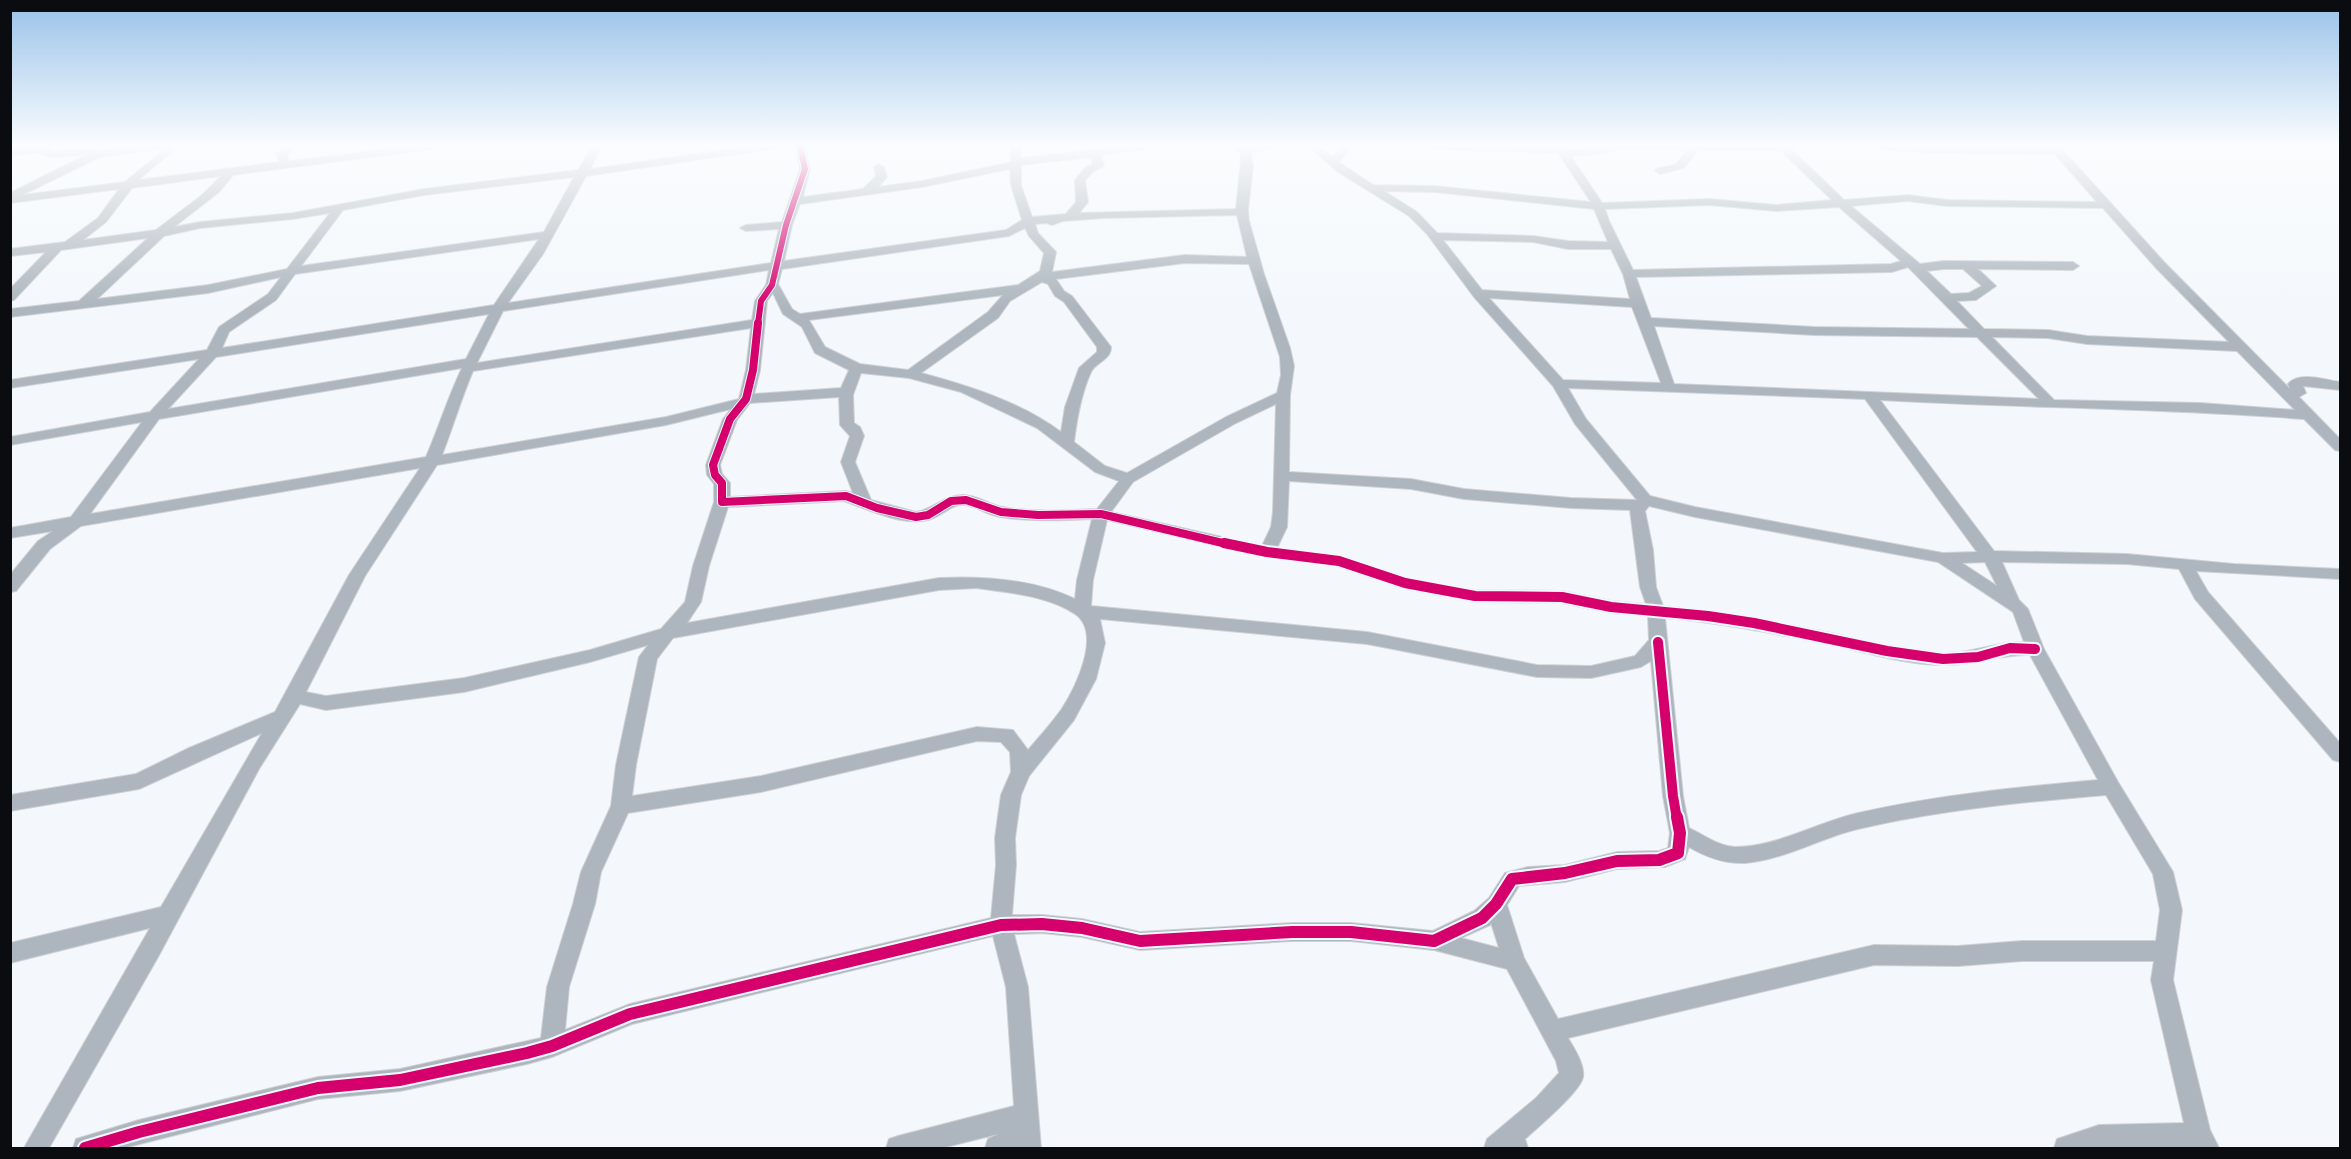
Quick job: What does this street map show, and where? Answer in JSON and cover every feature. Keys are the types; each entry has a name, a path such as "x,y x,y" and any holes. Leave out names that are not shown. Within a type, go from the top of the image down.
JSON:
{"street":[{"path":"10,297 62,247 102,220 117,200"},
{"path":"83,303 139,256 160,233 202,200"},
{"path":"10,253 160,233 200,225 293,216 381,200"},
{"path":"36,1149 150,951 168,914 252,764 295,696 362,567 432,460 446,427 453,400 469,365 498,309 537,254 567,200"},
{"path":"552,1046 558,987 584,904 591,872 621,806 626,765 648,657 684,616 693,602 701,566 722,502 722,483 715,475 713,465 730,418 744,400 753,370 761,301 772,285 786,225 796,201 802,200"},
{"path":"910,374 993,315 1006,298 1046,272 1050,252 1037,238 1020,200"},
{"path":"1244,200 1242,212 1254,261 1273,319 1284,343 1288,368 1287,388 1283,395 1280,527 1267,552"},
{"path":"1391,200 1413,214 1434,236 1478,294 1559,384 1580,421 1642,502"},
{"path":"1542,200 1599,206 1710,202 1776,208 1868,200"},
{"path":"1595,200 1629,274 1636,303 1646,322 1669,388"},
{"path":"1837,200 1913,266 2026,375 2051,405"},
{"path":"1927,200 1947,203 2105,205"},
{"path":"2101,200 2161,266 2340,447"},
{"path":"1037,238 1082,202 1104,215"},
{"path":"10,587 44,545 77,521 156,413 213,352 224,330 272,297 294,271 339,208"},
{"path":"10,384 777,264 994,235 1016,230 1028,222 1104,215 1242,212"},
{"path":"746,228 786,225"},
{"path":"1016,230 1037,238"},
{"path":"10,313 207,289 294,271 546,236"},
{"path":"1434,236 1533,239 1568,245 1616,246"},
{"path":"1041,277 1185,259 1254,261"},
{"path":"1629,274 1944,265 2073,266"},
{"path":"1946,298 1972,297 1990,286 1966,266"},
{"path":"1041,277 1053,282 1059,293 1068,299 1104,347 1104,353 1086,368 1072,407 1066,445"},
{"path":"772,285 778,291 787,311 807,325 820,350 857,368 910,374 966,390 1041,425 1100,469 1128,479"},
{"path":"797,319 827,313 1022,289"},
{"path":"1478,294 1636,303"},
{"path":"1646,322 1814,331 2048,334 2087,340 2242,347"},
{"path":"10,441 156,413 759,323"},
{"path":"857,368 846,392 843,412 847,425 855,430 857,436 848,462 863,501"},
{"path":"10,375 41,379"},
{"path":"2288,395 2299,393 2295,387 2296,382 2340,386"},
{"path":"1559,384 1869,394 2051,405 2158,405 2308,415"},
{"path":"10,533 666,421 744,400 846,392"},
{"path":"1869,394 1998,568 2012,601 2025,617 2036,649 2111,787 2163,872 2171,910 2162,980 2203,1142 2098,1137 2066,1149"},
{"path":"1028,1131 1017,987 1001,925 1006,865 1005,838 1011,795 1021,772 1067,715 1087,679 1096,643 1094,623 1082,610 1085,580 1101,513 1128,479 1231,420 1283,395"},
{"path":"1281,476 1411,484 1464,494 1571,503 1642,502 1943,558 2127,560 2340,574"},
{"path":"722,502 846,496 877,508 916,517 928,515 951,501 966,500 1001,512 1038,515 1101,513 1199,538 1267,552 1339,561 1405,583 1467,594 1502,598 1562,597 1611,607 1754,623 1914,656 1963,659 2010,648 2036,649"},
{"path":"1434,941 1482,918 1496,904 1512,879 1530,874 1572,873 1610,861 1668,860 1678,853 1680,833 1673,796 1658,642 1659,631 1648,587 1645,550 1637,512 1642,502"},
{"path":"1943,558 2012,601"},
{"path":"2185,565 2201,595 2340,755"},
{"path":"295,696 326,703 464,685 579,659 667,633 939,584 976,582 1054,596 1082,610 1113,615 1367,638 1537,671 1591,672 1625,665 1641,661 1658,642"},
{"path":"10,803 139,781 196,753 281,717"},
{"path":"621,806 761,784 977,734 1006,735 1019,750 1021,772"},
{"path":"1680,833 1717,851 1734,856 1744,855 1857,821 1984,798 2111,787"},
{"path":"1496,904 1514,961 1572,1068 1572,1076 1508,1144"},
{"path":"10,953 168,914"},
{"path":"85,1149 140,1132 318,1088 400,1080 552,1046 630,1014 1001,925 1062,926 1140,941 1351,932 1434,941 1514,961"},
{"path":"1553,1031 1874,955 1958,956 2022,951 2164,951"},
{"path":"898,1149 1028,1131"},
{"path":"997,1149 1028,1131"}],"cycle path":[{"path":"796,200 786,225 772,285 761,301 753,370 746,399 730,419 713,465 715,475 722,483 722,502 846,496 877,508 916,517 928,515 951,501 966,500 1001,512 1038,515 1101,514 1267,552 1339,561 1405,583 1475,596 1562,597 1611,607 1708,616 1754,623 1887,651 1943,659 1978,657 2010,648 2035,649"},
{"path":"85,1148 139,1132 318,1088 400,1080 527,1053 552,1046 630,1014 1001,925 1042,924 1082,928 1140,941 1292,932 1351,932 1434,941 1482,918 1496,904 1512,879 1579,871 1617,861 1659,860 1678,853 1680,833 1673,796 1658,642"}]}
